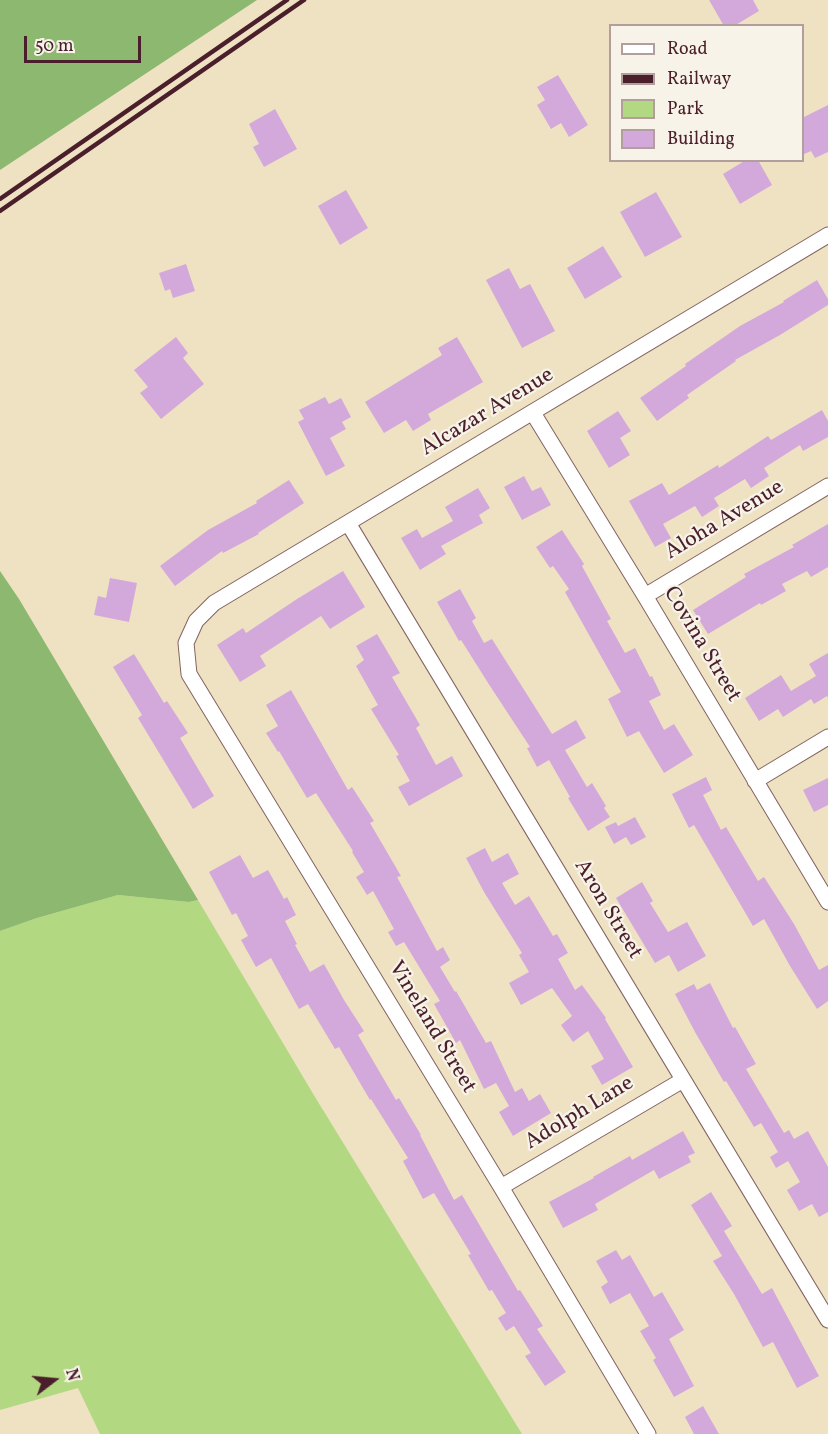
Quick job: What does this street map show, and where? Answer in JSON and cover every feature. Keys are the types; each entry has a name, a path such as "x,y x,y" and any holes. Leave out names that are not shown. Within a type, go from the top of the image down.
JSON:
{"street":[{"name":"Alcazar Avenue","path":"186,643 196,621 214,603 828,235"},
{"name":"Covina Street","path":"533,413 828,902"},
{"name":"Aloha Avenue","path":"645,596 828,486"},
{"name":"Aron Street","path":"348,523 828,1320"},
{"name":"Vineland Street","path":"186,643 189,674 501,1187 648,1434"},
{"path":"755,781 828,737"},
{"name":"Adolph Lane","path":"501,1187 683,1080"}],"green space":[{"path":"0,0 257,0 0,170"},
{"path":"0,571 19,599 198,900 189,902 118,895 0,931"},
{"path":"118,895 189,902 198,900 315,1097 522,1434 100,1434 78,1388 0,1410 0,931"}],"building":[{"path":"709,0 753,0 759,11 737,24 723,24"},
{"path":"558,75 588,125 569,137 561,123 551,129 537,105 545,100 537,87"},
{"path":"828,105 828,152 815,158 811,151 804,154 804,117"},
{"path":"275,109 297,149 264,167 253,147 259,144 249,124"},
{"path":"743,162 759,162 772,185 740,204 723,174"},
{"path":"346,190 368,228 340,245 318,206"},
{"path":"656,192 682,237 645,257 620,212"},
{"path":"603,246 622,277 585,299 567,268"},
{"path":"186,264 195,291 173,298 170,289 165,291 159,273"},
{"path":"509,268 520,289 530,284 555,331 522,348 486,280"},
{"path":"817,280 828,299 828,305 735,360 687,395 689,398 657,421 640,398 740,326 784,302"},
{"path":"176,337 188,353 183,358 204,384 161,419 140,393 148,387 134,370"},
{"path":"457,337 483,382 428,414 431,420 413,431 406,420 384,433 365,402 442,355 438,348"},
{"path":"325,397 329,404 341,398 351,417 342,422 346,429 330,438 345,466 326,476 298,422 304,419 299,410"},
{"path":"822,410 828,421 828,437 803,451 800,445 764,468 769,476 751,488 745,479 714,498 719,506 702,517 695,506 663,524 671,538 655,547 629,501 662,483 669,495 718,465 719,468 768,436 771,440"},
{"path":"618,411 631,431 620,438 630,455 609,468 587,431"},
{"path":"524,476 532,491 541,487 551,505 522,520 504,487"},
{"path":"289,480 304,503 259,534 223,553 222,551 175,586 160,566 208,530 257,503 256,501"},
{"path":"478,488 490,508 479,515 483,523 441,546 446,554 420,570 401,538 417,529 422,538 453,521 445,507"},
{"path":"828,524 828,567 811,577 807,571 782,584 786,591 761,605 760,603 708,634 693,610 746,577 744,574 794,547 792,545"},
{"path":"562,530 584,564 582,566 611,619 607,621 625,653 635,648 650,677 652,676 661,695 649,701 664,730 674,724 693,755 664,773 639,731 627,737 608,699 621,692 565,592 569,589 553,566 550,568 536,547"},
{"path":"343,571 365,607 330,629 321,616 260,656 266,666 240,682 217,645 243,628 246,633"},
{"path":"110,578 137,583 129,622 94,615 98,596 106,598"},
{"path":"460,589 476,618 472,621 484,643 492,639 552,734 576,720 586,738 565,750 587,787 592,783 610,817 588,831 549,760 537,767 527,748 530,747 461,640 459,641 437,602"},
{"path":"377,634 400,673 392,677 420,725 416,728 436,765 452,756 463,776 409,806 398,787 410,781 396,756 399,755 371,709 378,705 356,666 364,660 356,646"},
{"path":"828,653 828,698 827,696 814,704 811,699 783,717 778,709 759,721 745,698 781,675 791,691 816,676 809,664"},
{"path":"134,654 164,703 167,701 188,733 180,738 214,796 193,809 138,718 142,715 113,667"},
{"path":"291,690 348,790 352,787 374,821 370,823 401,876 397,877 437,951 443,947 450,960 440,967 486,1043 491,1041 515,1092 522,1088 529,1101 540,1094 551,1113 513,1136 499,1112 509,1106 496,1083 484,1089 460,1040 456,1043 434,1004 440,1001 404,942 396,946 388,932 394,929 373,891 367,895 356,877 364,872 353,851 316,793 307,798 266,733 278,726 266,705"},
{"path":"706,777 712,790 703,795 721,830 726,827 758,881 764,877 794,924 819,970 828,965 828,1001 817,1009 764,919 753,926 694,825 689,828 672,794"},
{"path":"828,778 828,805 814,812 803,790"},
{"path":"635,817 646,837 631,845 626,837 614,844 605,827 616,822 618,826"},
{"path":"485,848 492,862 508,853 519,874 502,883 515,905 529,896 553,936 557,934 568,953 558,959 575,990 582,985 606,1018 633,1067 602,1085 591,1066 604,1059 588,1031 573,1042 561,1025 572,1016 552,988 521,1005 509,983 529,972 519,955 522,953 466,858"},
{"path":"240,855 253,878 268,870 284,899 287,897 296,915 285,921 310,972 324,964 364,1031 358,1035 396,1100 399,1098 421,1135 454,1200 462,1195 518,1291 520,1290 543,1326 537,1329 566,1372 545,1386 525,1356 531,1353 514,1326 506,1331 498,1318 506,1313 492,1290 489,1291 468,1255 471,1254 434,1193 423,1199 403,1161 408,1158 339,1047 335,1049 308,1004 299,1009 271,958 256,967 241,940 248,936 236,913 232,915 209,872"},
{"path":"642,882 653,901 650,903 668,932 687,922 706,956 678,972 669,955 655,963 616,898"},
{"path":"710,983 733,1028 735,1027 756,1064 746,1069 784,1133 789,1130 794,1139 808,1131 828,1167 828,1212 819,1217 812,1204 799,1211 787,1190 800,1182 788,1161 776,1168 770,1157 778,1152 761,1123 754,1127 726,1081 724,1082 675,994 694,984 697,990"},
{"path":"683,1131 695,1153 688,1156 691,1162 659,1179 654,1170 595,1204 598,1210 563,1228 549,1202 630,1156 632,1160"},
{"path":"711,1192 732,1226 724,1231 762,1294 772,1288 819,1376 797,1388 773,1342 763,1347 713,1261 722,1256 691,1205"},
{"path":"616,1250 622,1260 630,1255 654,1297 662,1292 684,1330 669,1339 694,1386 674,1397 653,1360 656,1358 640,1331 649,1326 630,1293 610,1304 601,1287 608,1282 596,1261"},
{"path":"703,1406 719,1434 694,1434 685,1417"}],"railway":[{"path":"0,199 287,0"},
{"path":"0,211 304,0"}]}
